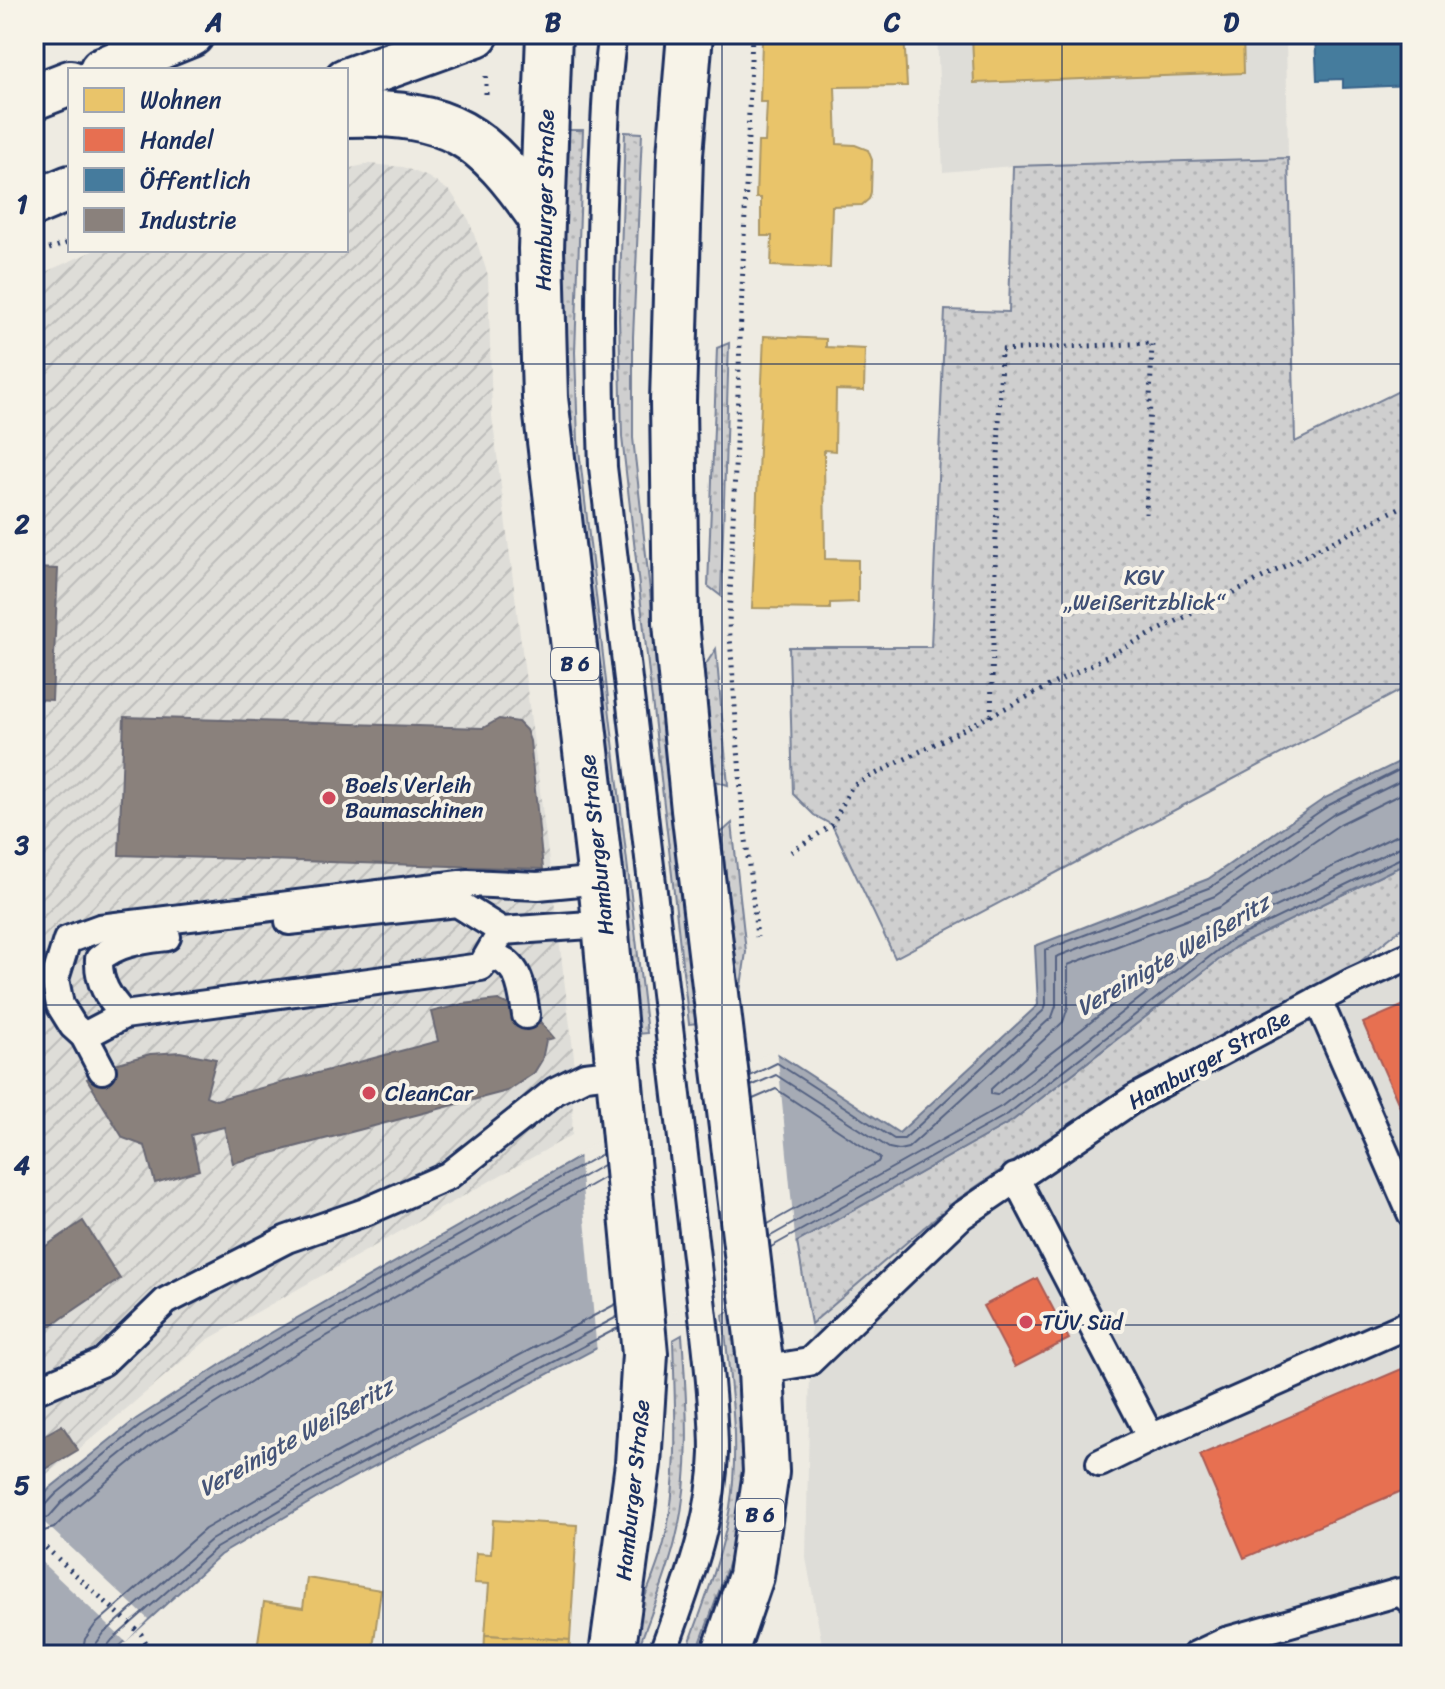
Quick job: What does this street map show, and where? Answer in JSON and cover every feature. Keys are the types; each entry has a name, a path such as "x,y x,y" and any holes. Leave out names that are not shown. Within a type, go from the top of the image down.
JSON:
{"main road":[{"path":"107,68 191,34"},
{"path":"348,80 476,34"},
{"name":"Hamburger Straße","path":"549,34 541,218 545,398 601,880 645,1354 638,1464 612,1655"},
{"name":"B 6","path":"690,34 680,155 673,401 676,623 694,810 761,1370 766,1472 751,1576 724,1655"},
{"path":"34,97 68,84"},
{"path":"348,114 390,113 451,127 469,137 516,182 541,218"},
{"path":"34,203 68,189"}],"lane":[{"path":"613,34 599,262 598,364 603,467 704,1325 714,1455 697,1558 662,1655"},
{"path":"102,1070 84,1036 73,1026 60,1005 55,979 67,940 100,928 468,883 529,887 601,880"},
{"path":"124,1015 108,996 98,975 99,959 110,950 137,941 457,903 502,931 605,924"},
{"path":"84,1036 124,1015 481,967 502,931"},
{"path":"1364,977 1411,937"},
{"path":"489,955 503,958 518,976 526,1015"},
{"name":"Hamburger Straße","path":"761,1370 809,1362 961,1216 1135,1098 1318,1000 1411,955"},
{"path":"1318,1000 1411,1213"},
{"path":"34,1391 103,1362 166,1301 287,1239 365,1212 448,1176 555,1091 585,1076 622,1091"},
{"path":"1015,1177 1151,1438"},
{"path":"1100,1463 1411,1323"},
{"path":"1196,1655 1400,1592 1411,1601"}],"path":[{"path":"752,34 729,623 742,804 758,942"},
{"path":"34,254 68,243"},
{"path":"991,717 1001,350 1152,343 1146,514"},
{"path":"791,852 832,825 852,786 1411,502"},
{"path":"34,1537 141,1634 153,1655"}],"shaded area":[{"path":"937,34 1286,34 1288,158 1013,166 943,172"},
{"path":"369,164 403,167 428,177 451,192 469,220 488,275 492,416 574,1057 572,1135 207,1340 34,1484 34,277 90,252 348,252 348,169"},
{"path":"1411,941 1411,1655 824,1655 806,1558 811,1324 955,1201 1126,1086"}],"green space":[{"path":"567,130 583,130 575,352 578,441 647,1033 637,1034 569,421 562,320"},
{"path":"625,132 642,133 633,337 633,438 698,1023 689,1024 622,437 619,316"},
{"name":"KGV „Weißeritzblick“","path":"1288,158 1295,442 1411,385 1411,685 895,958 832,825 814,815 793,794 789,647 931,647 945,310 1009,312 1013,166"},
{"path":"729,343 721,596 708,586 717,348"},
{"path":"716,649 728,785 715,781 704,667"},
{"path":"732,823 746,952 740,993 721,833"},
{"path":"1411,861 1411,921 1342,976 1126,1086 955,1201 811,1324 797,1242 1012,1121 1235,947"},
{"path":"731,1310 743,1430 738,1520 720,1589 696,1655 685,1655 717,1563 730,1507 734,1435 723,1315"},
{"path":"682,1335 687,1437 681,1513 668,1568 636,1655 622,1653 655,1571 669,1518 675,1442 673,1340"}],"water":[{"name":"Vereinigte Weißeritz","path":"1411,756 1411,861 1235,947 1012,1121 797,1242 348,1480 220,1555 110,1655 34,1655 34,1507 50,1488 136,1419 262,1338 574,1160 776,1053 899,1133 1038,1005 1035,946 1208,879 1325,798"}],"pier":[{"path":"777,1049 796,1248 597,1353 579,1152"},
{"path":"34,1513 148,1619 126,1642 34,1555"}],"building: Wohnen":[{"path":"770,34 904,34 907,86 835,87 837,144 855,145 868,150 872,160 869,199 862,205 832,206 830,268 771,266 772,236 761,236 761,198 756,198 758,142 765,142 767,102 760,102 762,41 770,41"},
{"path":"972,34 1243,34 1244,73 974,83"},
{"path":"764,336 826,339 826,347 865,349 864,391 836,390 835,451 824,450 825,559 858,560 858,602 830,603 830,609 752,608"},
{"path":"493,1520 577,1525 570,1640 485,1635 489,1584 474,1583 476,1553 491,1554"},
{"path":"307,1578 381,1590 372,1655 256,1655 264,1602 303,1608"},
{"path":"485,1635 570,1640 569,1655 484,1655"}],"building: Handel":[{"path":"1411,1002 1411,1132 1363,1023"},
{"name":"TÜV Süd","path":"1037,1278 1069,1339 1015,1367 983,1306"},
{"path":"1411,1365 1411,1487 1244,1558 1200,1455"},
{"path":"1411,1646 1411,1655 1288,1655 1288,1651"}],"building: Öffentlich":[{"path":"1315,34 1411,34 1411,85 1343,88 1343,79 1317,80"}],"building: Industrie":[{"path":"34,568 58,569 52,700 34,699"},
{"name":"Boels Verleih Baumaschinen","path":"124,717 483,728 499,719 518,722 526,730 530,741 543,869 119,855"},
{"name":"CleanCar","path":"498,1000 537,1018 554,1038 546,1040 542,1060 534,1073 507,1091 233,1163 224,1127 191,1135 199,1170 155,1183 145,1146 123,1138 87,1079 115,1064 150,1054 180,1052 216,1059 206,1096 216,1100 438,1041 431,1012"},
{"path":"83,1221 120,1279 34,1337 34,1254"},
{"path":"62,1425 78,1450 39,1473 34,1464 34,1441"}],"place":[{"name":"Boels Verleih Baumaschinen","path":"329,798"},
{"name":"CleanCar","path":"369,1093"},
{"name":"TÜV Süd","path":"1026,1322"}]}
